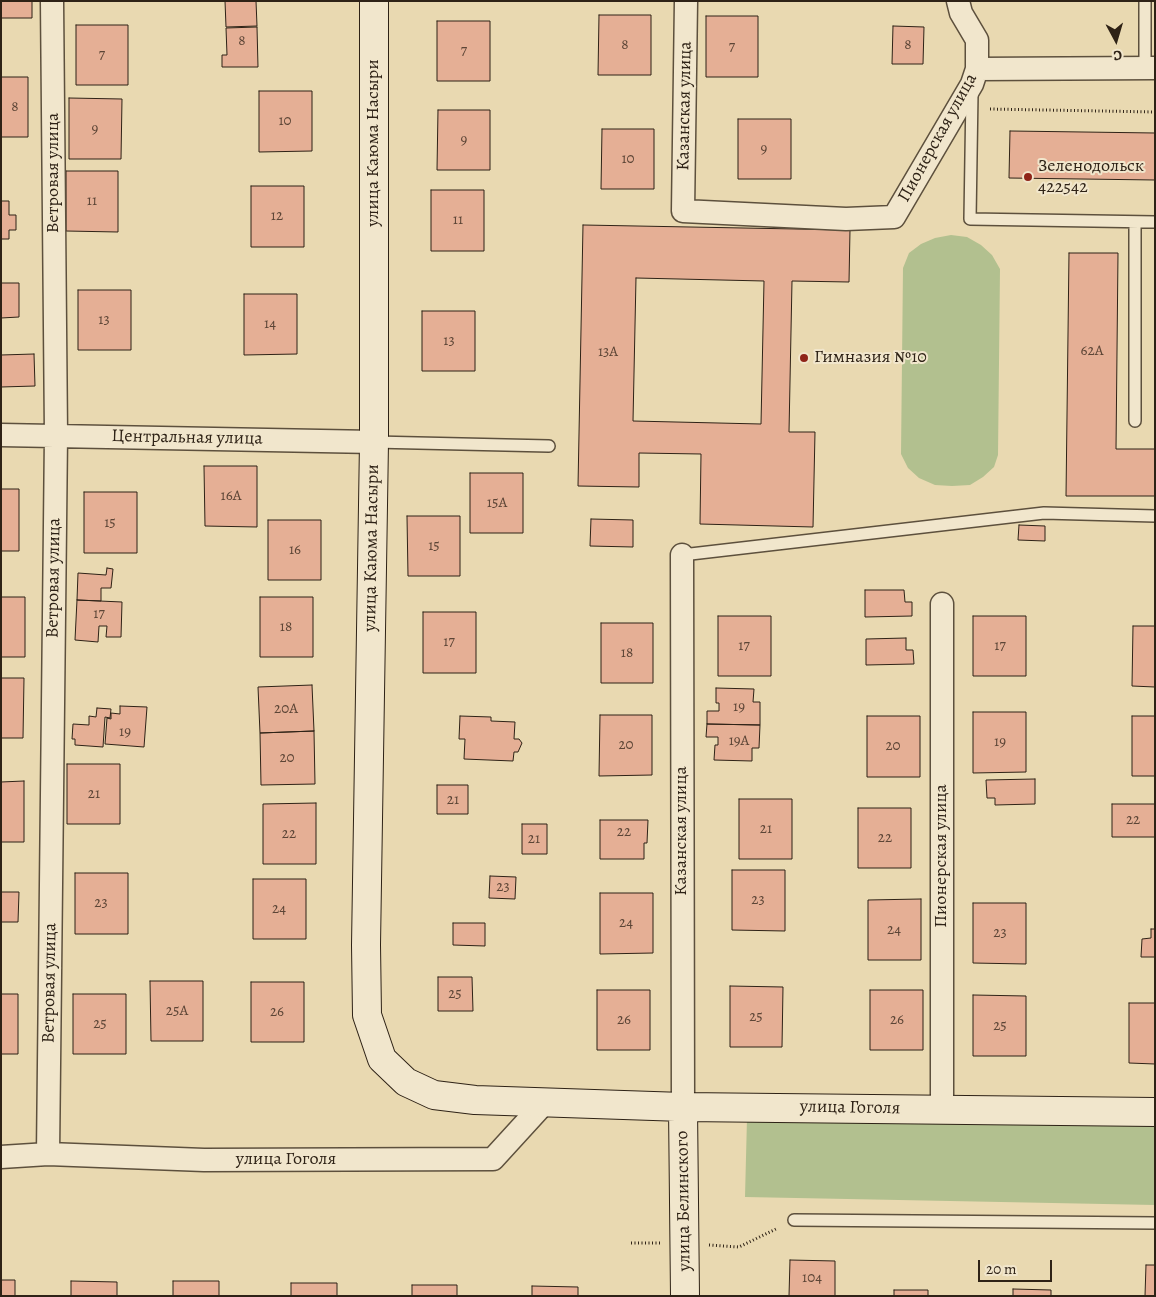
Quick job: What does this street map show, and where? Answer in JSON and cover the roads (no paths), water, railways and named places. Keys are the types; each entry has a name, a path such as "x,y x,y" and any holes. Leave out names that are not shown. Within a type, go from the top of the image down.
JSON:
{"main road":[{"name":"улица Каюма Насыри","path":"374,1 374,442 366,945 367,1015 382,1059 406,1082"},
{"name":"улица Гоголя","path":"406,1082 434,1095 475,1100 683,1106 1155,1112"},
{"name":"улица Белинского","path":"683,1106 685,1296"}],"street":[{"name":"Ветровая улица","path":"48,1154 56,435 52,1"},
{"name":"Казанская улица","path":"683,211 686,1"},
{"name":"Пионерская улица","path":"683,211 846,218 894,217 974,77 977,40 961,13 958,1"},
{"path":"974,77 1150,68"},
{"name":"Центральная улица","path":"1,435 374,442"},
{"name":"Казанская улица","path":"682,555 683,1106"},
{"name":"Пионерская улица","path":"942,604 942,1109"},
{"name":"улица Гоголя","path":"1,1157 48,1154 204,1160 493,1159 546,1101"}],"lane":[{"path":"1145,1 1150,68"},
{"path":"974,77 970,220 1155,222"},
{"path":"1135,222 1135,421"},
{"path":"374,442 548,446"},
{"path":"682,555 1044,514 1155,516"},
{"path":"794,1220 1155,1223"}],"place":[{"name":"Зеленодольск 422542","path":"1028,177"},
{"name":"Гимназия №10","path":"804,358"}]}
